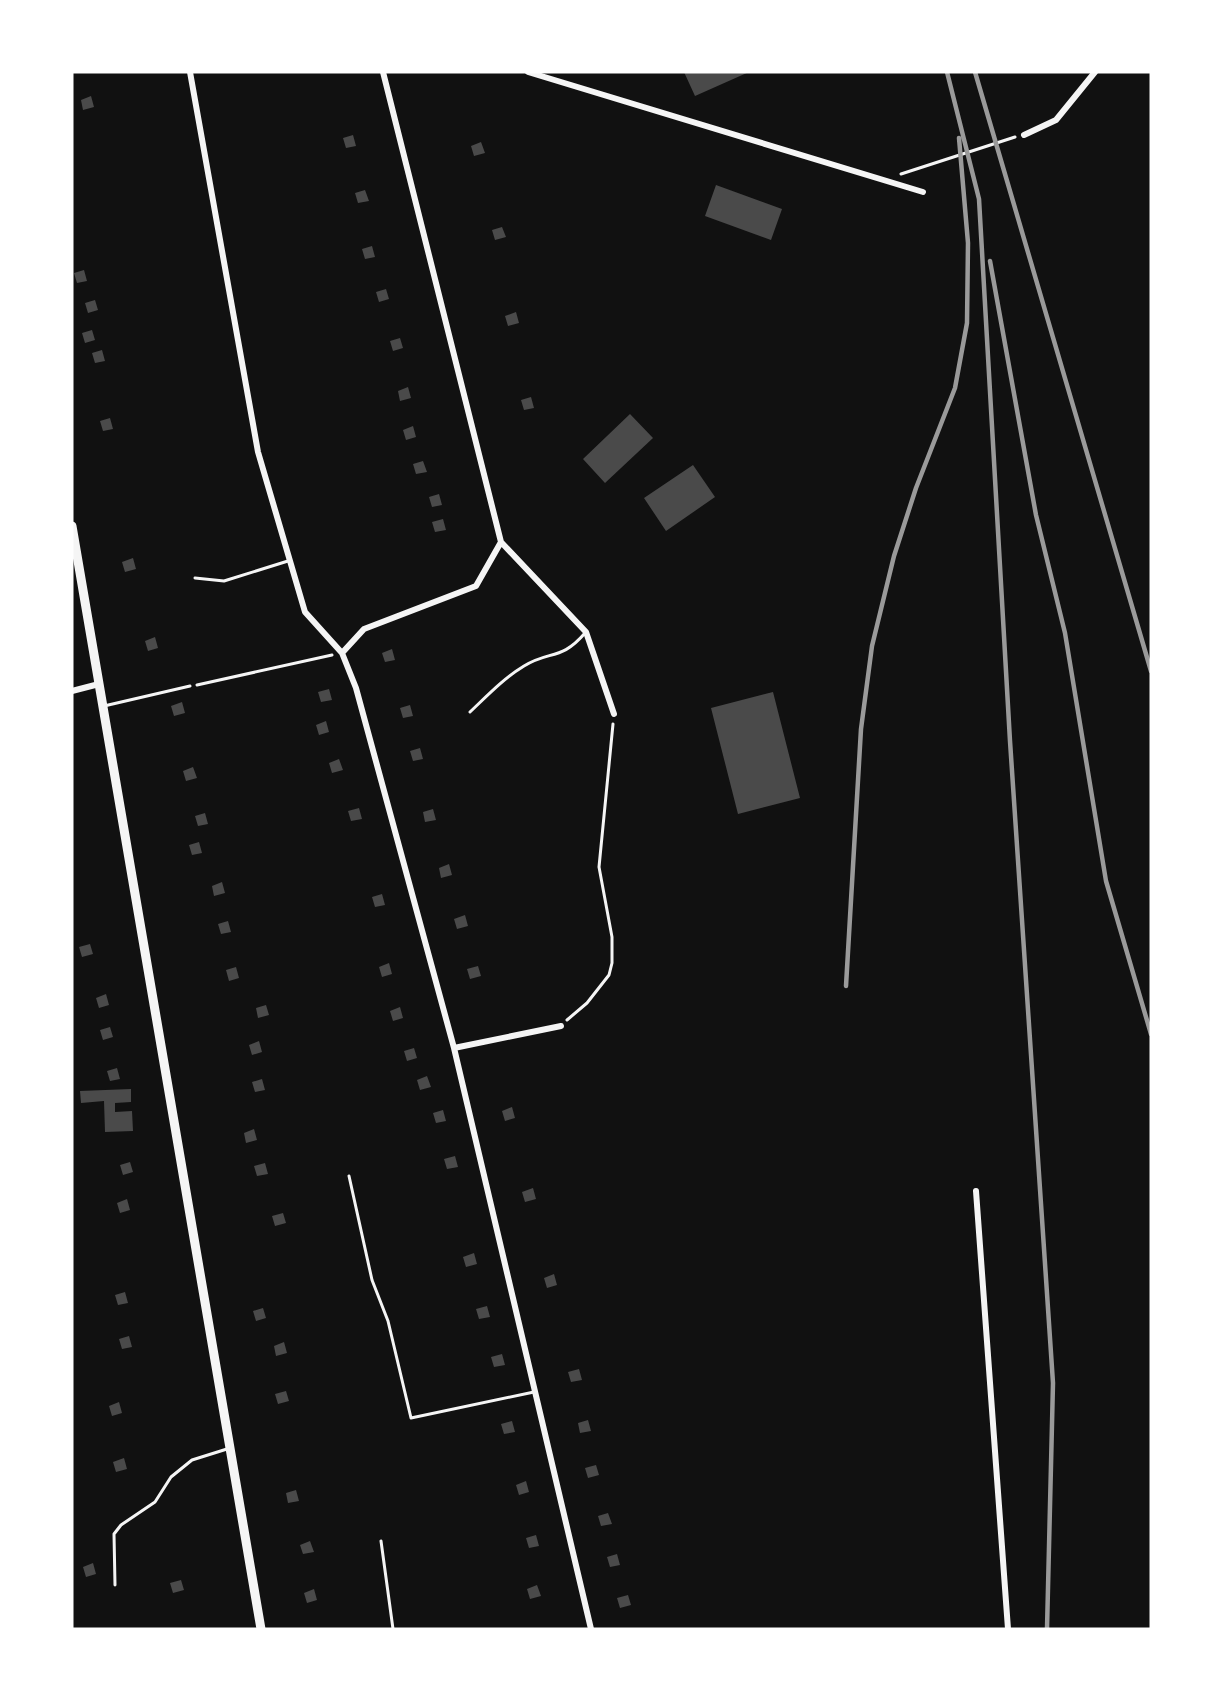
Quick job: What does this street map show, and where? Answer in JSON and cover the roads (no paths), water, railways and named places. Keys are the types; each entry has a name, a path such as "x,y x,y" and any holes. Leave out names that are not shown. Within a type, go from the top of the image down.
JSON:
{"main road":[{"path":"72,526 261,1629"}],"street":[{"path":"190,72 258,452 305,612 342,653 356,688 454,1048 591,1629"},
{"path":"383,72 501,542 586,632 614,714"},
{"path":"528,72 923,192"},
{"path":"1024,135 1056,120 1095,72"},
{"path":"342,653 364,629 476,586 501,542"},
{"path":"72,691 99,684"},
{"path":"454,1048 561,1026"},
{"path":"976,1191 1008,1629"}],"lane":[{"path":"195,578 224,580 290,561"},
{"path":"470,712 501,683 526,665 571,650 586,632"},
{"path":"104,706 190,686"},
{"path":"349,1176 372,1280 387,1321 411,1418 536,1391"},
{"path":"116,1585 114,1534 121,1525 154,1502 171,1477 192,1460 229,1448"},
{"path":"381,1541 393,1629"}],"railway":[{"path":"947,72 979,199 1010,741 1053,1383 1047,1629"},
{"path":"975,72 1151,671"},
{"path":"846,986 861,729 872,646 894,556 916,488 955,388 967,323 968,243 959,138"},
{"path":"990,261 1036,515 1065,633 1106,881 1151,1034"}]}
